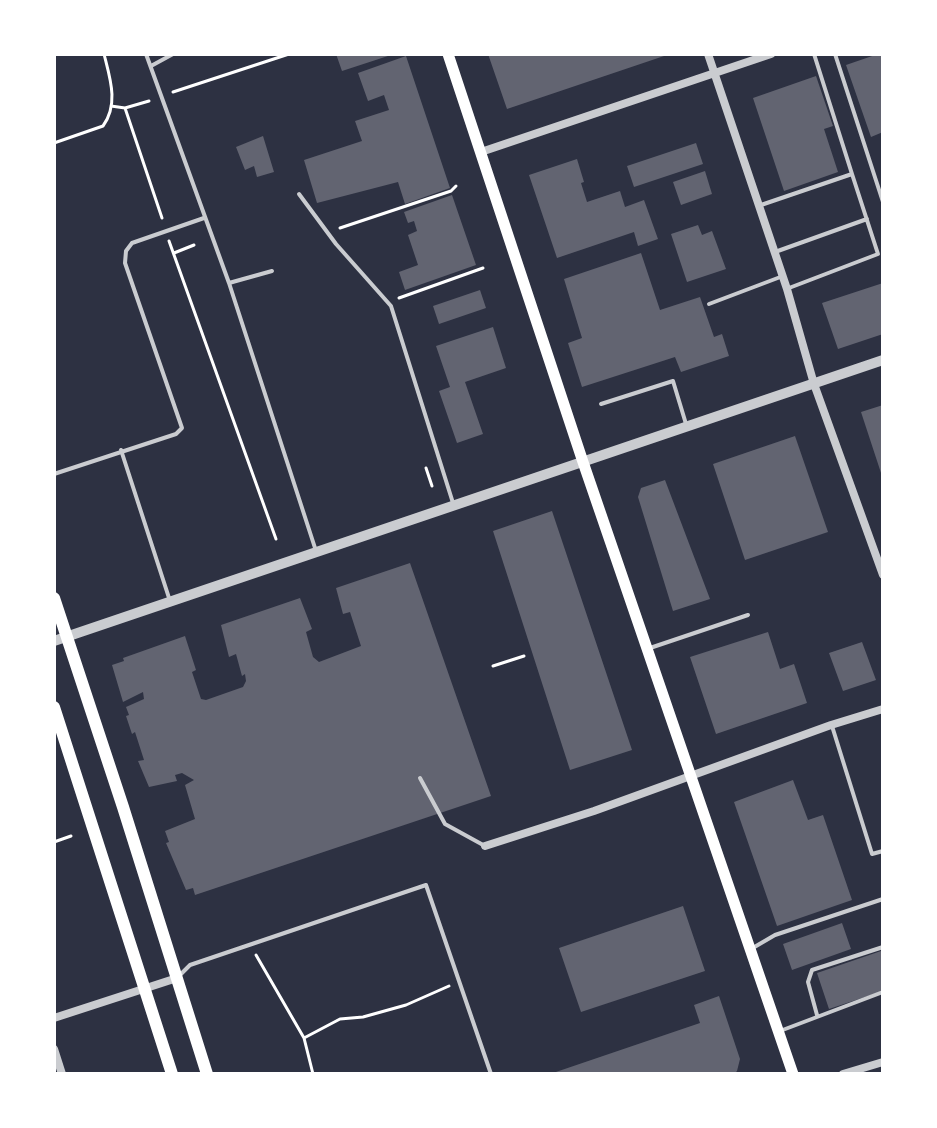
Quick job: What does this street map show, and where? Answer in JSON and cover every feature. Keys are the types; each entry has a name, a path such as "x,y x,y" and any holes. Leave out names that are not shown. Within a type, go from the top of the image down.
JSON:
{"main road":[{"path":"448,54 583,462 793,1074"},
{"path":"54,598 207,1074"},
{"path":"54,707 172,1074"}],"street":[{"path":"708,54 783,276 814,384 883,575"},
{"path":"481,152 771,54"},
{"path":"54,641 883,360"},
{"path":"485,846 883,709"},
{"path":"54,1018 177,978"},
{"path":"54,1049 62,1074"},
{"path":"843,1074 883,1062"}],"lane":[{"path":"146,54 229,283 316,551"},
{"path":"151,66 173,54"},
{"path":"787,289 878,254 814,54"},
{"path":"835,54 883,202"},
{"path":"759,206 852,174"},
{"path":"299,194 336,244 391,306 453,505"},
{"path":"54,474 176,434 182,428 125,263 126,251 132,243 204,218"},
{"path":"774,252 867,219"},
{"path":"229,283 272,271"},
{"path":"709,304 783,276"},
{"path":"601,404 673,381 687,426"},
{"path":"121,450 170,602"},
{"path":"648,649 748,615"},
{"path":"831,725 872,854 883,851"},
{"path":"420,778 445,824 485,846"},
{"path":"177,978 190,965 426,885 491,1074"},
{"path":"751,949 775,935 883,899"},
{"path":"817,1015 808,982 812,970 883,947"},
{"path":"779,1031 883,992"}],"path":[{"path":"54,143 103,126 111,106 113,87 104,54"},
{"path":"173,92 289,54"},
{"path":"111,106 125,108 158,97"},
{"path":"125,108 162,218"},
{"path":"331,231 451,191 456,186"},
{"path":"169,241 276,539"},
{"path":"174,253 194,245"},
{"path":"392,301 483,268"},
{"path":"426,468 432,486"},
{"path":"493,666 524,656"},
{"path":"54,842 71,836"},
{"path":"250,945 291,1011 304,1038 313,1074"},
{"path":"304,1038 340,1019 363,1017 406,1005 460,982"}],"building":[{"path":"336,54 391,54 391,55 342,71"},
{"path":"488,54 667,54 667,55 507,109"},
{"path":"883,54 883,132 871,137 846,65"},
{"path":"406,56 450,188 405,204 398,182 317,203 304,160 362,141 355,121 389,110 384,95 368,101 358,73"},
{"path":"816,76 833,126 824,129 838,172 784,191 753,98"},
{"path":"263,136 274,172 257,177 254,166 245,170 236,147"},
{"path":"696,143 703,164 634,187 627,166"},
{"path":"577,159 587,202 620,191 625,207 644,200 658,239 638,246 634,232 557,258 529,175"},
{"path":"705,171 712,194 681,205 673,182"},
{"path":"452,195 476,265 405,290 399,272 418,265 408,235 417,231 414,221 408,223 404,212"},
{"path":"698,225 702,235 712,231 726,269 687,282 671,234"},
{"path":"641,253 660,310 700,297 714,337 722,334 729,356 681,372 675,357 582,387 568,343 582,338 564,279"},
{"path":"883,283 883,334 838,349 822,303"},
{"path":"480,290 486,308 439,324 433,306"},
{"path":"493,327 506,368 465,382 483,434 457,443 439,391 450,387 436,346"},
{"path":"883,405 883,476 882,476 861,412"},
{"path":"795,436 828,532 745,560 713,464"},
{"path":"665,480 710,599 673,611 638,497 641,488"},
{"path":"552,511 632,750 570,770 493,531"},
{"path":"410,563 491,796 195,895 193,888 186,890 166,843 169,842 165,831 195,819 185,785 194,780 182,773 175,775 177,781 149,787 138,761 144,760 135,732 132,734 126,716 129,715 126,707 144,699 143,692 123,702 112,665 124,661 123,658 185,636 201,699 243,687 245,674 242,676 236,654 229,657 221,625 300,598 312,629 306,632 313,657 319,662 361,646 350,612 343,614 336,588"},
{"path":"768,632 780,669 794,664 807,703 716,734 690,657"},
{"path":"862,642 876,680 843,691 829,653"},
{"path":"793,780 808,820 823,815 852,900 777,926 734,802"},
{"path":"683,906 705,971 581,1012 559,948"},
{"path":"842,923 851,949 792,970 783,944"},
{"path":"881,951 883,991 829,1009 817,973"},
{"path":"719,996 740,1059 734,1074 550,1074 700,1023 694,1005"}]}
